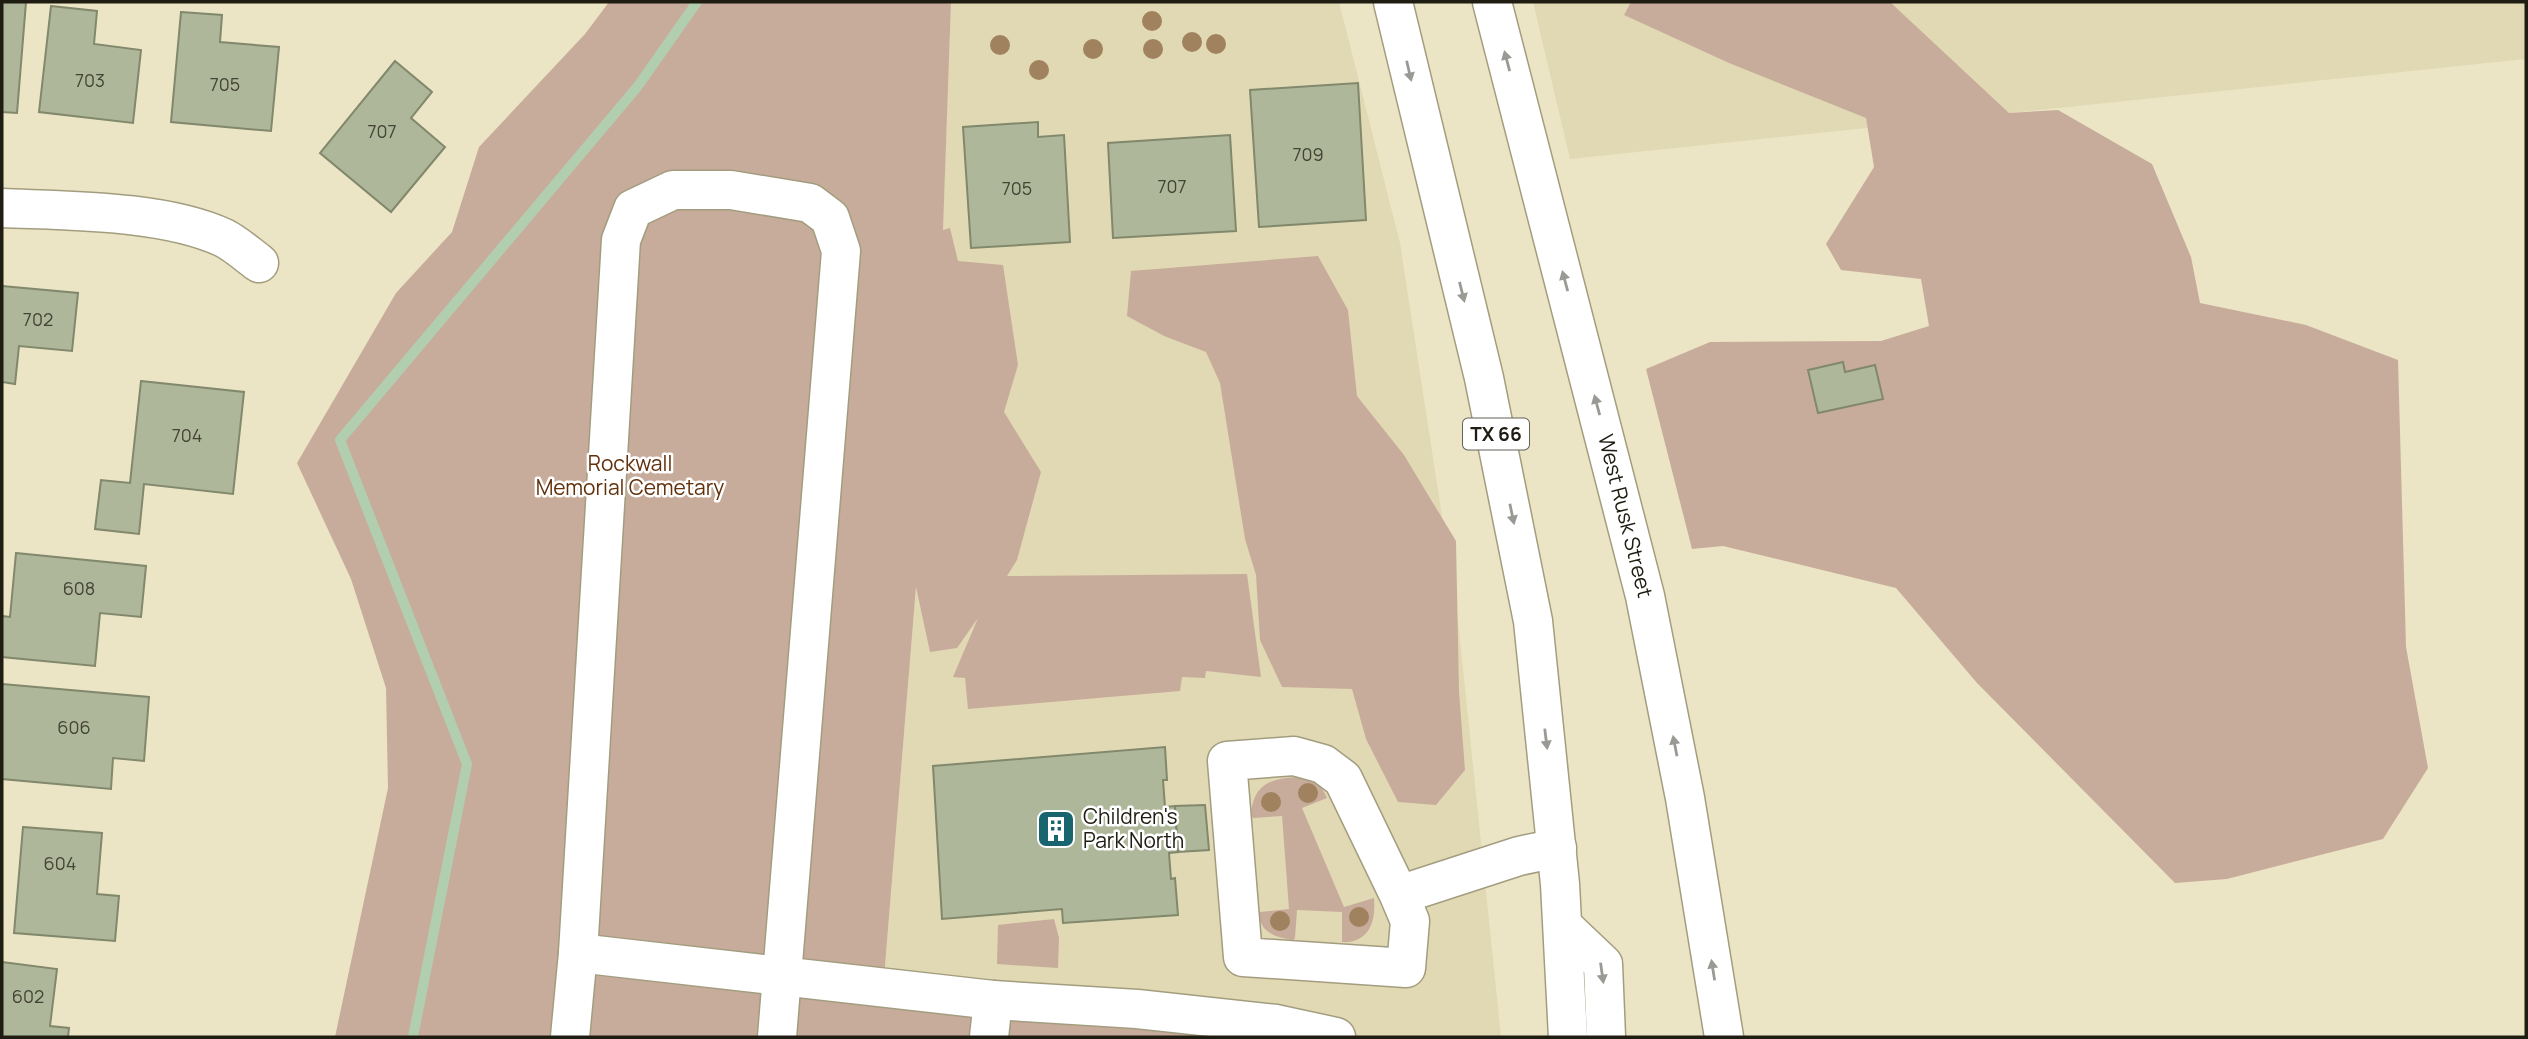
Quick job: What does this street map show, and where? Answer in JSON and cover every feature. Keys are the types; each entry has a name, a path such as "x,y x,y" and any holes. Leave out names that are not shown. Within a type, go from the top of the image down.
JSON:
{"main road":[{"name":"TX 66","path":"1393,2 1484,378 1533,621 1557,848 1568,1037"},
{"name":"West Rusk Street","path":"1492,2 1645,596 1685,798 1724,1037"},
{"path":"570,1037 578,953 621,240 633,209 673,190 731,190 810,204 830,218 841,251 780,974 777,1037"},
{"path":"2,208 97,212 188,225 226,239 259,263"},
{"path":"1294,756 1323,764 1343,779 1399,895 1410,921 1406,968 1243,957 1227,761 1294,756"},
{"path":"1399,895 1519,856 1557,848"},
{"path":"1563,926 1603,964 1606,1037"},
{"path":"578,953 993,1000 1135,1023 1276,1024 1336,1037"},
{"path":"989,1037 993,1000"}],"shaded area":[{"path":"951,2 1339,2 1400,243 1458,620 1501,1037 1356,1037 884,978 941,282"},
{"path":"1533,2 2526,2 2526,59 1570,159"}],"green space":[{"name":"Rockwall Memorial Cemetary","path":"609,2 951,2 943,230 950,228 958,261 1003,265 1018,365 1004,412 1041,472 1017,560 1007,576 1247,574 1261,677 1206,671 1205,678 1182,677 1180,691 968,709 965,678 953,677 978,618 957,648 930,652 916,587 884,978 985,987 1356,1037 335,1037 388,788 386,688 351,579 297,463 396,293 452,232 479,147 585,34"},
{"path":"1631,2 1890,2 2009,113 2058,110 2152,164 2191,257 2200,303 2306,325 2398,360 2406,647 2428,768 2383,839 2227,879 2175,883 1977,683 1896,588 1723,546 1692,549 1646,369 1710,342 1881,341 1929,326 1921,279 1841,270 1826,244 1874,167 1866,118 1729,63 1624,15"},
{"path":"1318,256 1348,310 1357,396 1404,455 1456,541 1459,691 1465,770 1436,805 1398,802 1366,739 1352,689 1282,687 1260,640 1256,575 1245,539 1220,383 1206,352 1164,336 1127,316 1131,271"},
{"path":"1298,777 1316,783 1327,798 1302,808 1344,907 1374,898 1372,923 1365,935 1359,939 1342,942 1342,912 1297,910 1293,940 1269,932 1260,919 1260,912 1289,909 1282,816 1253,818 1252,805 1259,790 1265,785 1279,779"},
{"path":"1054,919 1059,938 1058,968 997,964 998,925"}],"building":[{"path":"2,2 26,2 17,113 2,112"},
{"path":"51,6 97,11 94,44 141,50 133,123 39,112"},
{"path":"181,12 222,15 220,42 279,47 271,131 171,122"},
{"path":"395,61 432,92 411,118 445,147 391,212 320,153"},
{"path":"1358,83 1366,220 1259,227 1250,90"},
{"path":"1038,122 1038,137 1064,135 1070,242 971,248 963,127"},
{"path":"1230,135 1236,231 1113,238 1108,143"},
{"path":"2,286 78,293 72,351 19,346 15,384 2,382"},
{"path":"1843,362 1845,372 1875,365 1883,399 1818,413 1808,370"},
{"path":"141,381 244,392 233,494 144,484 139,534 95,529 101,480 130,483"},
{"path":"16,553 146,566 141,617 100,613 95,666 2,657 2,616 10,617"},
{"path":"2,684 149,697 144,761 113,758 111,789 2,779"},
{"name":"Children's Park North","path":"1165,747 1165,807 1175,806 1178,852 1169,853 1171,879 1175,878 1178,915 1063,923 1062,909 942,919 933,766"},
{"path":"1205,805 1209,850 1178,852 1175,806"},
{"path":"23,827 102,833 97,894 119,896 115,941 14,933"},
{"path":"2,962 57,969 50,1026 69,1028 68,1037 2,1037"}],"waterway":[{"path":"413,1037 467,764 340,440 638,86 697,2"}],"place":[{"name":"Children's Park North","path":"1056,829"}]}
